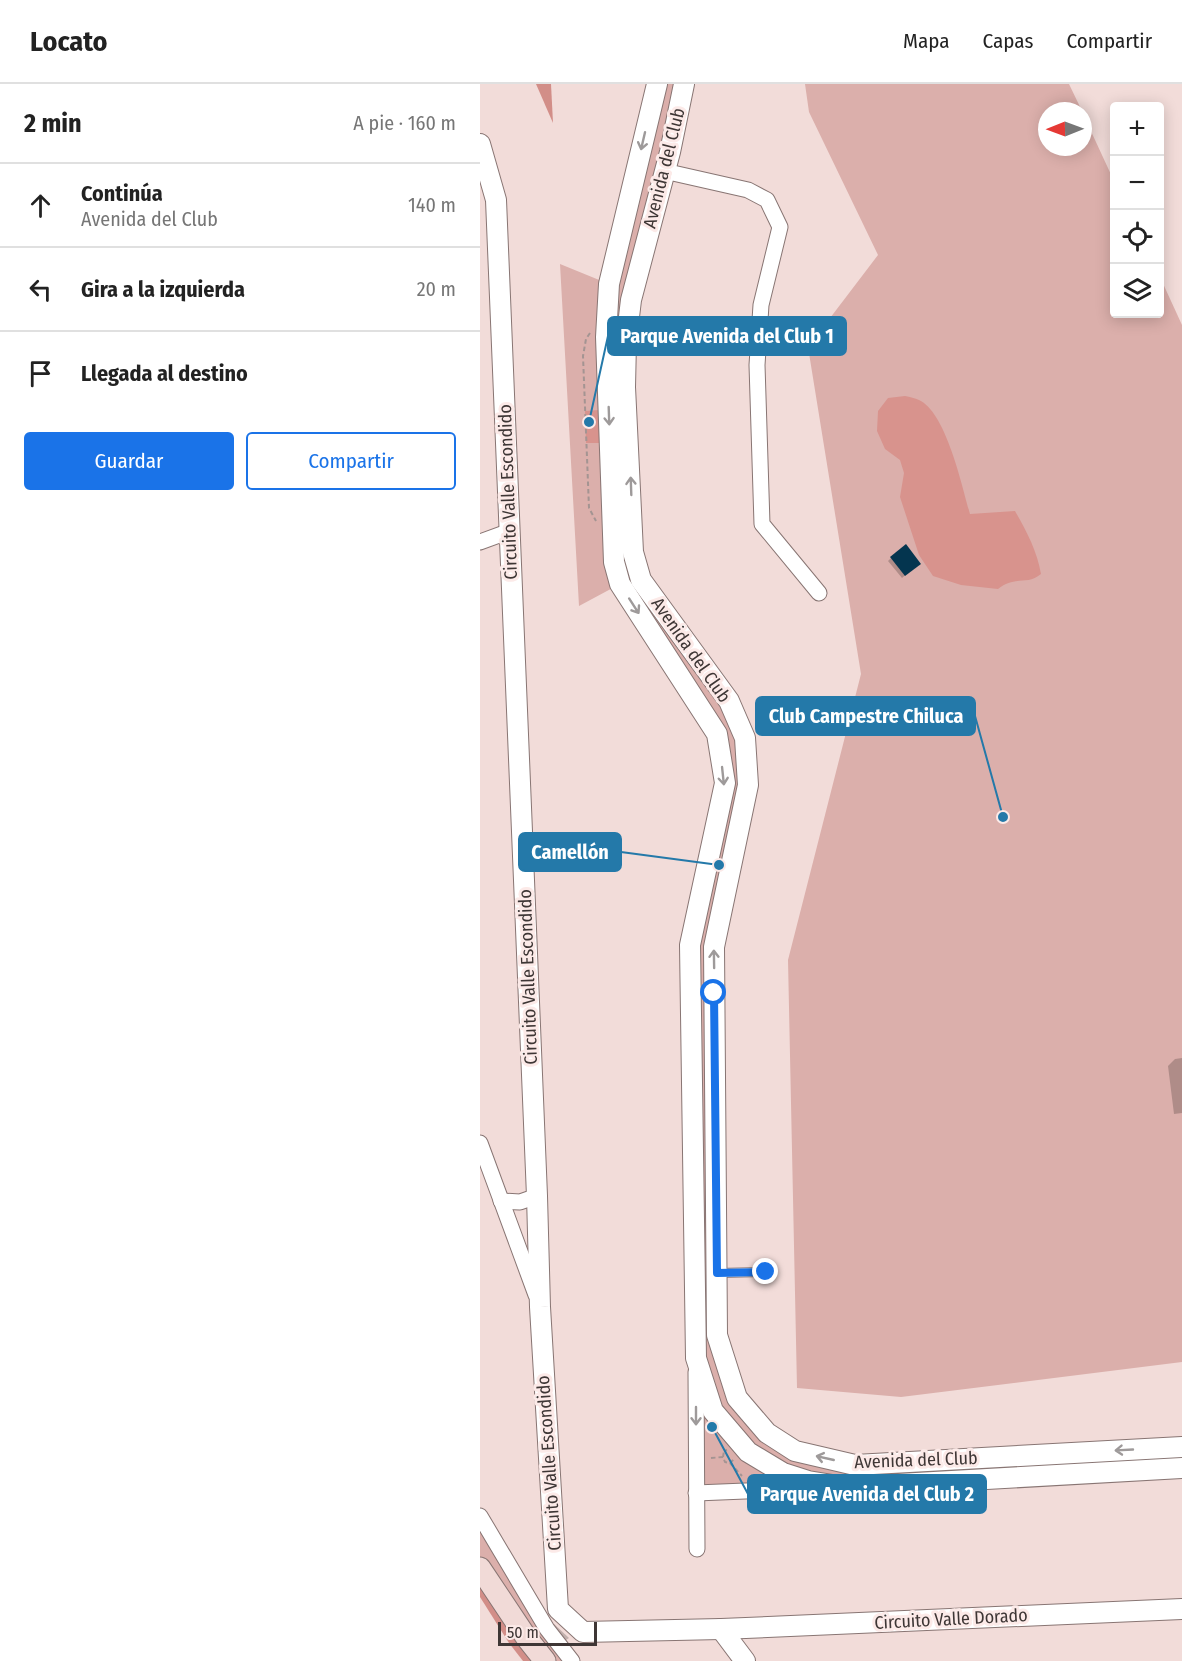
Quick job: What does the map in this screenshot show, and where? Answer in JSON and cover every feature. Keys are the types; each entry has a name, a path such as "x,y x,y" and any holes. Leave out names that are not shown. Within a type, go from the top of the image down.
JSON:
{"main road":[{"path":"480,1568 526,1637 552,1653"}],"street":[{"name":"Avenida del Club","path":"657,84 609,284 607,324 620,527 633,552 641,580 729,701 745,738 748,785 714,947 717,1335 737,1398 767,1433 795,1451 855,1465 1182,1447"},
{"name":"Avenida del Club","path":"684,84 631,300 626,342 620,527 614,562 620,584 717,734 724,783 690,945 697,1549"},
{"name":"Circuito Valle Escondido","path":"480,144 496,200 540,1307 558,1609"},
{"path":"664,171 748,190 767,200 780,227 761,305 757,365 762,524 819,593"},
{"path":"480,542 510,531"},
{"path":"480,1143 540,1307"},
{"path":"501,1201 520,1202 537,1196"},
{"path":"696,1336 717,1335"},
{"name":"Avenida del Club","path":"696,1358 713,1411 748,1452 783,1473 808,1481 845,1488"},
{"name":"Avenida del Club","path":"696,1493 845,1488 1182,1468"},
{"path":"480,1516 547,1629 552,1653 572,1661"},
{"path":"547,1629 558,1609 583,1632"},
{"name":"Circuito Valle Dorado","path":"552,1653 583,1632 720,1629 1182,1609"},
{"path":"720,1629 745,1661"}],"lane":[{"path":"717,1273 766,1272"}],"path":[{"path":"607,324 596,324 586,339 583,356 589,508 597,522 620,527"}],"shaded area":[{"path":"536,84 551,84 553,123"},
{"path":"656,84 684,84 631,300 633,552 729,701 748,785 714,947 725,1358 767,1433 855,1465 1182,1447 1182,1468 696,1493 690,945 725,783 717,734 620,584 579,606 560,264 609,284"},
{"path":"805,84 1069,84 1078,102 1038,102 1038,156 1092,156 1092,133 1110,172 1110,318 1164,318 1164,286 1182,325 1182,1362 901,1397 797,1388 788,960 861,674 808,347 878,255 809,112"},
{"path":"905,396 919,400 929,407 937,419 952,451 970,514 1015,511 1037,557 1041,574 1036,578 1010,582 998,589 961,585 933,576 919,555 900,497 904,473 900,460 885,449 877,431 878,411 888,398"},
{"path":"599,410 600,443 586,443 585,411"},
{"path":"480,1516 572,1661 545,1661 480,1568"},
{"path":"480,1568 545,1661 523,1661 509,1643 480,1597"}],"building":[{"path":"906,544 921,564 905,576 890,557"}],"place":[{"name":"Parque Avenida del Club 1","path":"589,422"},
{"name":"Club Campestre Chiluca","path":"1003,817"},
{"name":"Camellón","path":"719,865"},
{"name":"Parque Avenida del Club 2","path":"712,1427"}],"route":[{"path":"714,993 717,1273 766,1272"}]}
